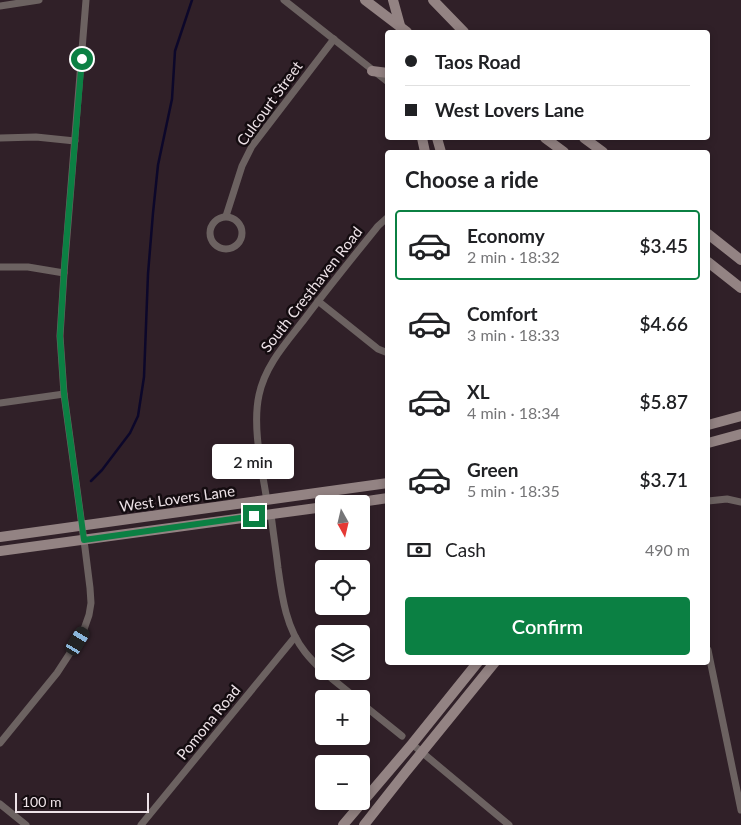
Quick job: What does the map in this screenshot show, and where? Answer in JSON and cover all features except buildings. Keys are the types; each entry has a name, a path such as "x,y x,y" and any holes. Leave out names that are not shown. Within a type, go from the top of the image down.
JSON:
{"main road":[{"path":"365,0 402,30"},
{"path":"393,0 403,30"},
{"path":"433,0 462,30"},
{"path":"372,71 385,73"},
{"path":"548,140 561,150"},
{"path":"587,140 599,150"},
{"path":"710,236 741,260"},
{"path":"710,264 741,288"},
{"path":"710,424 741,416"},
{"path":"710,442 741,434"},
{"name":"West Lovers Lane","path":"0,537 385,483"},
{"path":"370,501 385,498"},
{"path":"267,501 271,514"},
{"name":"West Lovers Lane","path":"0,552 315,508"},
{"path":"344,825 476,665"},
{"path":"364,825 494,665"}],"street":[{"path":"0,6 39,0"},
{"path":"0,743 57,673 83,632 89,615 90,588 64,394 60,336 86,0"},
{"path":"284,0 385,80"},
{"name":"Culcourt Street","path":"226,216 242,166 252,146 334,39"},
{"path":"0,138 36,137 75,140"},
{"name":"Culcourt Street","path":"226,216 239,223 242,233 242,238 236,246 227,249 217,247 214,244 209,231 215,220 226,216"},
{"name":"South Cresthaven Road","path":"267,501 257,432 258,396 264,377 273,359 378,226 385,220"},
{"path":"0,267 28,266 64,273"},
{"path":"318,301 378,349 385,352"},
{"path":"0,403 64,394"},
{"path":"710,501 728,499 741,502"},
{"path":"271,514 285,610 295,637 318,666 346,690"},
{"name":"Pomona Road","path":"142,825 295,637"},
{"path":"710,660 741,810"},
{"path":"370,710 402,736"},
{"path":"412,744 507,824"},
{"path":"0,804 26,825"}],"waterway":[{"path":"91,481 102,470 130,433 138,416 144,377 148,274 158,165 172,99 175,51 192,0"}],"route":[{"path":"82,59 60,336 64,394 84,540 254,516"}]}
